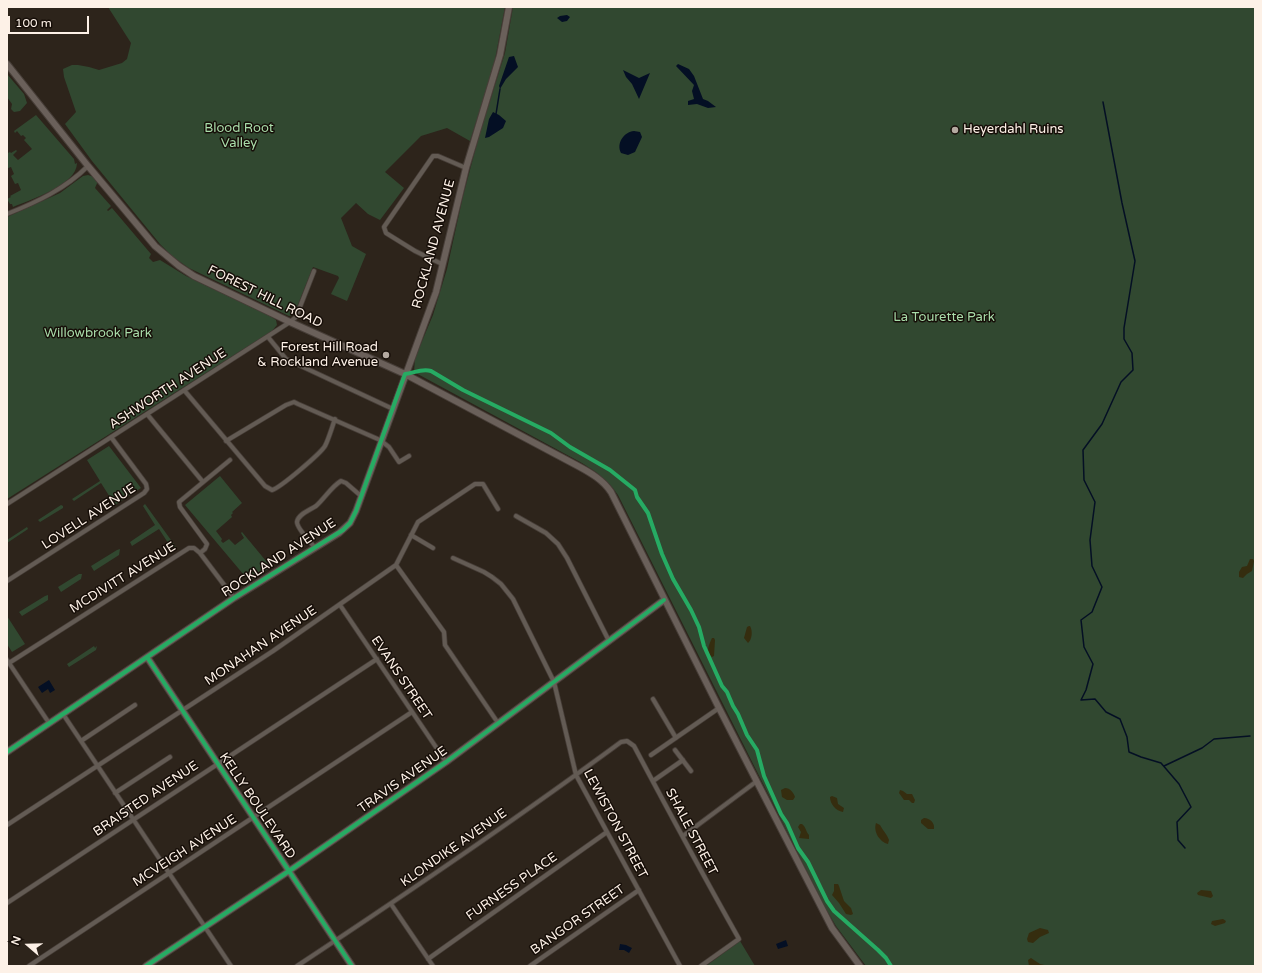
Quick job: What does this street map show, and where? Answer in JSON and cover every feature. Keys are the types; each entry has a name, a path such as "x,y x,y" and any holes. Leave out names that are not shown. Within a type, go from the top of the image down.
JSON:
{"street":[{"name":"ROCKLAND AVENUE","path":"7,752 234,598 315,548 347,526 353,517 361,496 380,440 436,292 466,168 494,79 509,7"},
{"name":"FOREST HILL ROAD","path":"7,64 88,166 155,246 179,266 194,276 290,322 405,374 537,443 584,469 603,482 611,492 664,600 832,928 860,966"},
{"path":"442,264 415,251 386,233 384,227 433,156 438,156 466,168"},
{"path":"7,214 56,192 88,166"},
{"name":"ASHWORTH AVENUE","path":"7,504 290,322 296,317 314,271"},
{"path":"268,337 286,359 393,409"},
{"path":"184,390 265,486 272,490 293,475 324,446 335,419"},
{"path":"226,441 290,403 298,404 335,419 380,440 389,447 399,462 409,456"},
{"path":"147,414 203,482"},
{"name":"LOVELL AVENUE","path":"7,581 144,493 147,489 146,484 111,437"},
{"path":"230,460 181,500 179,505 207,544 205,549 200,553 234,598"},
{"path":"315,548 299,529 297,523 299,518 317,505 336,484 341,481 346,483 361,496"},
{"name":"MONAHAN AVENUE","path":"7,825 273,652 396,565 418,522 475,484 483,484 498,509"},
{"path":"516,516 546,533 558,544 567,558 609,641"},
{"path":"411,535 433,548"},
{"name":"MCDIVITT AVENUE","path":"8,661 189,548 194,548 200,553"},
{"name":"LEWISTON STREET","path":"453,558 484,572 500,584 513,599 554,682 576,775 680,966"},
{"path":"396,565 444,632 445,645 498,723"},
{"name":"TRAVIS AVENUE","path":"146,966 289,872 446,762 664,600"},
{"name":"EVANS STREET","path":"340,605 446,762"},
{"name":"KELLY BOULEVARD","path":"147,657 352,966"},
{"name":"BRAISTED AVENUE","path":"7,903 377,659"},
{"path":"8,661 49,723"},
{"path":"653,699 676,738"},
{"path":"81,741 135,705"},
{"path":"651,755 719,708"},
{"name":"MCVEIGH AVENUE","path":"29,966 412,712"},
{"path":"63,714 231,966"},
{"name":"SHALE STREET","path":"621,742 627,741 634,746 683,836 697,866 739,939 701,966"},
{"name":"KLONDIKE AVENUE","path":"297,966 391,904 621,742"},
{"path":"675,750 691,771"},
{"path":"115,793 170,757"},
{"path":"653,781 683,760"},
{"path":"683,836 757,781"},
{"name":"FURNESS PLACE","path":"428,959 607,832"},
{"name":"BANGOR STREET","path":"530,966 638,890"},
{"path":"391,904 432,966"}],"green space":[{"name":"Blood Root Valley","path":"108,7 505,7 493,70 470,141 447,128 421,136 385,172 404,188 380,220 368,214 356,203 341,218 352,246 366,254 347,301 331,294 339,278 338,276 313,267 295,312 289,316 189,268 173,257 160,244 92,161 65,124 76,112 64,77 63,69 72,65 78,65 99,70 122,63 127,59 131,43"},
{"name":"La Tourette Park","path":"513,7 1255,7 1255,966 866,966 836,926 826,909 618,495 602,477 582,463 414,372 415,358 433,315 447,269 463,196 479,136 505,53"},
{"path":"7,74 24,94 27,103 20,111 14,112 11,109 12,104 7,97"},
{"path":"36,115 74,159 75,164 77,163 75,171 61,185 51,191 13,207 7,199 21,190 18,183 15,184 11,176 14,174 11,167 7,167 7,152 11,153 16,150 17,151 13,155 18,160 32,149 24,140 26,138 23,135 21,136 17,131 15,133 14,131"},
{"name":"Willowbrook Park","path":"88,175 94,177 98,181 95,188 111,206 107,210 108,211 112,208 151,254 149,258 153,262 160,260 186,276 270,316 276,320 277,325 272,331 7,499 7,217 60,193 83,176"},
{"path":"109,446 141,488 115,505 101,483 74,501 72,499 100,481 87,460"},
{"path":"220,476 242,503 232,512 232,517 216,531 222,539 221,541 223,543 229,539 235,545 244,538 241,533 242,532 271,567 249,581 185,505"},
{"path":"145,504 176,547 172,549 159,529 132,546 130,542 155,525 143,506"},
{"path":"61,505 63,508 40,522 38,520"},
{"path":"27,527 28,529 7,543 7,540"},
{"path":"120,549 119,555 94,571 91,566"},
{"path":"79,574 82,574 81,579 61,592 58,587"},
{"path":"48,595 48,600 22,616 19,612 45,596"},
{"path":"7,616 25,644 12,652 7,644"},
{"path":"94,646 95,648 97,646 96,650 69,667 67,664"},
{"path":"740,941 755,966 706,966"}],"sand":[{"path":"1250,559 1253,559 1254,561 1252,571 1243,578 1239,577 1239,572 1242,567 1247,566"},
{"path":"749,626 752,630 752,635 748,643 744,638 747,627"},
{"path":"712,638 715,640 714,656 712,657 708,651"},
{"path":"785,788 793,792 795,797 793,800 787,800 782,797 781,790"},
{"path":"900,790 907,794 912,794 915,800 914,803 909,800 904,800 899,793"},
{"path":"832,796 837,798 838,804 844,808 843,812 836,809 832,805 830,797"},
{"path":"924,818 932,821 934,829 928,829 921,823 921,820"},
{"path":"876,823 880,825 887,836 889,840 888,844 882,841 876,833"},
{"path":"802,824 809,835 809,839 799,838 801,832 798,827"},
{"path":"834,884 838,884 844,901 851,908 853,914 846,914 832,895 834,891"},
{"path":"1201,890 1211,891 1213,896 1211,898 1198,895 1197,893"},
{"path":"1223,919 1226,921 1225,923 1215,926 1211,924 1212,921"},
{"path":"1040,928 1048,930 1049,933 1040,937 1033,943 1028,942 1027,939 1029,933"},
{"path":"1031,958 1040,964 1049,966 1029,966 1028,960"}],"water":[{"path":"567,15 570,17 567,21 562,22 557,18 560,16"},
{"path":"514,56 518,67 506,79 500,89 499,86 509,57"},
{"path":"678,64 689,69 694,76 703,99 716,107 708,108 697,104 688,105 688,101 694,99 692,91 694,85 676,66"},
{"path":"623,70 639,78 650,73 639,99 632,84 626,77"},
{"path":"493,112 506,121 503,128 485,138 489,119"},
{"path":"634,131 640,132 642,137 635,152 628,155 621,153 620,142 627,133"},
{"path":"49,680 55,690 50,693 48,689 42,693 38,687"},
{"path":"786,940 788,946 778,949 776,944"},
{"path":"620,944 632,948 629,953 624,950 619,950"}],"waterway":[{"path":"496,114 500,89"},
{"path":"1103,102 1122,203 1135,261 1124,328 1124,339 1132,353 1133,370 1121,382 1102,424 1083,450 1084,480 1095,502 1090,540 1092,566 1102,587 1092,612 1081,620 1084,647 1093,664 1086,690 1081,700 1095,699 1106,712 1120,719 1127,737 1129,752 1161,763 1179,784 1191,807 1177,822 1178,840 1185,848"},
{"path":"1164,766 1202,748 1214,739 1250,736"}],"cycle path":[{"path":"7,752 234,598 343,530 350,523 356,511 405,374 428,370 463,390 551,433 570,447 610,470 635,490 637,497 648,513 662,554 673,579 699,627 704,646 722,686 727,692 747,735 757,750 764,776 798,848 808,862 827,901 834,911 878,950 891,966"},
{"path":"146,966 289,871 446,762 664,600"},
{"path":"147,657 352,966"}],"place":[{"name":"Heyerdahl Ruins","path":"955,130"},
{"name":"Forest Hill Road & Rockland Avenue","path":"386,355"}]}
